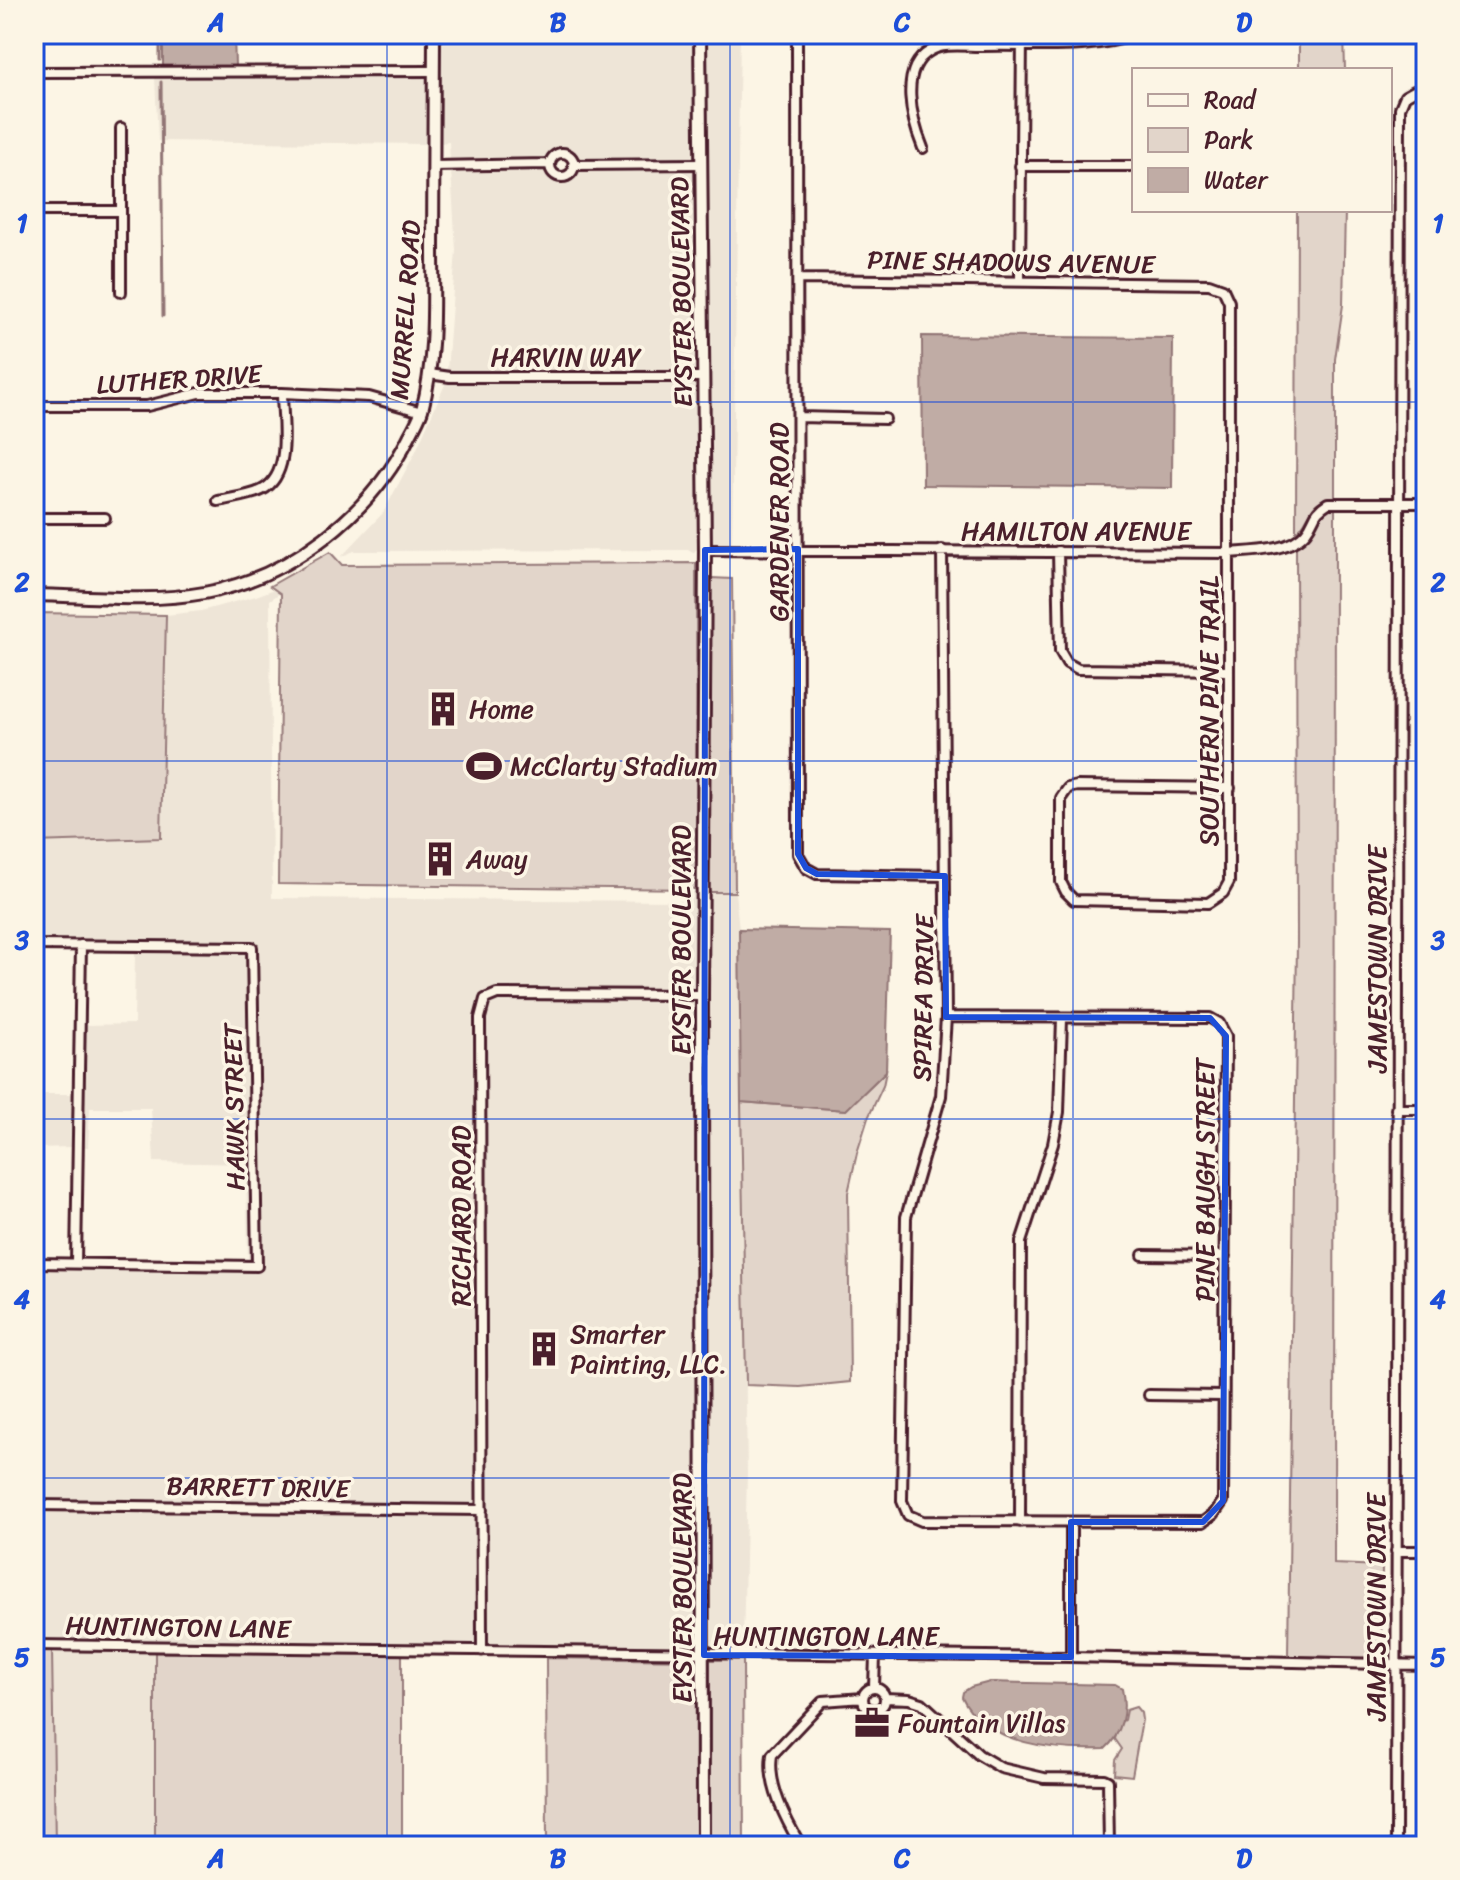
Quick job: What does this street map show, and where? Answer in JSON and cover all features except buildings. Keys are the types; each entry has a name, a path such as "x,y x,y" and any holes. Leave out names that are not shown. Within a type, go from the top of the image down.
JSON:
{"street":[{"name":"MURRELL ROAD","path":"34,595 157,598 204,593 250,581 294,559 334,531 369,497 397,461 422,412 429,374 433,298 434,34"},
{"name":"EYSTER BOULEVARD","path":"700,34 705,550 703,1846"},
{"name":"GARDENER ROAD","path":"797,34 798,854 806,868 817,874 945,876"},
{"path":"1020,281 1022,34"},
{"path":"923,148 912,121 912,75 918,60 932,49 1092,46 1138,34"},
{"path":"34,72 433,71"},
{"name":"JAMESTOWN DRIVE","path":"1396,1846 1400,108 1405,96 1414,91 1426,91"},
{"path":"121,128 121,292"},
{"path":"560,153 571,158 573,165 571,172 561,177 554,174 550,164 553,157 560,153"},
{"path":"433,166 550,164"},
{"path":"573,165 701,164"},
{"path":"1020,166 1132,166"},
{"path":"34,211 120,211"},
{"name":"PINE SHADOWS AVENUE","path":"799,279 1209,284 1223,289"},
{"name":"SOUTHERN PINE TRAIL","path":"1223,289 1229,302 1228,553 1230,788 1229,882 1223,893 1208,903 1074,900 1066,892 1061,882 1061,798 1068,788 1230,788"},
{"name":"HARVIN WAY","path":"429,374 450,377 703,377"},
{"name":"LUTHER DRIVE","path":"34,406 147,406 199,393 282,393 369,397 422,412"},
{"path":"218,501 263,490 275,478 283,460 282,393"},
{"path":"799,417 885,419"},
{"name":"HAMILTON AVENUE","path":"705,550 1228,553 1269,550 1290,542 1305,533 1316,511 1328,503 1426,503"},
{"path":"34,518 105,518"},
{"name":"SPIREA DRIVE","path":"942,550 946,1017 941,1096 906,1217 902,1501 908,1515 922,1521 1203,1522 1214,1514"},
{"path":"1058,551 1060,651 1067,663 1078,669 1228,671"},
{"path":"34,945 81,945 76,1263 34,1263"},
{"name":"HAWK STREET","path":"76,1263 257,1266 252,947 81,945"},
{"name":"RICHARD ROAD","path":"482,1651 480,1018 485,999 497,994 702,995"},
{"name":"PINE BAUGH STREET","path":"946,1017 1210,1018 1219,1023 1226,1036 1223,1501 1214,1514"},
{"path":"1020,1522 1021,1242 1053,1144 1057,1122 1062,1019"},
{"path":"1396,1109 1426,1109"},
{"path":"1143,1255 1225,1256"},
{"path":"1149,1395 1222,1396"},
{"name":"BARRETT DRIVE","path":"34,1505 482,1510"},
{"path":"1071,1522 1071,1657"},
{"path":"1396,1551 1426,1551"},
{"name":"HUNTINGTON LANE","path":"34,1645 1071,1657 1426,1665"},
{"path":"874,1687 875,1656"},
{"path":"874,1687 882,1691 885,1698 882,1706 874,1710 865,1706 863,1698 866,1691 874,1687"},
{"path":"801,1846 789,1825 772,1780 772,1755 823,1701 863,1698"},
{"path":"885,1698 922,1703 979,1755 1001,1768 1029,1776 1108,1781 1109,1846"}],"highlighted area":[{"path":"798,549 798,854 806,868 817,874 945,876 946,1017 1210,1018 1226,1036 1223,1501 1203,1522 1071,1522 1071,1657 704,1655 705,550"}],"shaded area":[{"path":"440,34 694,34 695,159 578,160 572,151 560,148 545,159 450,161 449,142 440,143"},
{"path":"706,34 740,34 732,545 711,545"},
{"path":"428,76 428,144 158,141 155,77"},
{"path":"545,170 551,178 562,182 573,178 578,170 696,170 697,372 447,371 456,250 451,171"},
{"path":"446,382 698,382 697,549 693,553 688,550 354,551 341,557 383,513 415,453"},
{"path":"299,580 270,600 272,898 687,901 692,898 692,892 697,892 696,990 497,989 479,998 474,1018 476,1505 34,1500 34,1269 262,1271 262,1261 258,942 34,940 34,842 161,838 166,615 201,611"},
{"path":"708,892 735,892 739,929 747,1473 743,1646 710,1646"},
{"path":"135,951 246,952 251,1261 248,1261 246,1164 154,1162 151,1108 90,1108 88,1147 84,1147 85,1025 134,1024"},
{"path":"498,999 696,1000 698,1646 488,1646 486,1019 490,1003"},
{"path":"34,1094 73,1094 72,1147 34,1148"},
{"path":"34,1510 476,1515 476,1646 34,1640"},
{"path":"52,1650 155,1652 155,1846 55,1846"}],"green space":[{"path":"1299,34 1344,34 1345,68 1299,68"},
{"path":"1297,212 1345,212 1343,305 1335,359 1335,498 1319,502 1296,532"},
{"path":"1335,508 1334,1564 1382,1566 1381,1658 1288,1656 1297,941 1296,545 1309,537 1320,514"},
{"name":"McClarty Stadium","path":"330,552 342,565 696,563 697,889 278,884 281,594 270,586"},
{"path":"711,578 732,579 735,892 708,892"},
{"path":"34,613 166,615 161,838 34,842"},
{"path":"886,1071 857,1153 848,1193 850,1382 800,1387 746,1385 741,1102 846,1110"},
{"path":"34,1650 52,1650 55,1846 34,1846"},
{"path":"155,1652 402,1655 402,1846 155,1846"},
{"path":"546,1658 698,1660 697,1846 547,1846"},
{"path":"710,1660 743,1660 744,1846 709,1846"},
{"path":"1136,1707 1142,1720 1132,1776 1114,1774 1115,1760 1122,1749 1115,1739 1118,1724 1124,1720 1126,1710"}],"water":[{"path":"163,34 234,34 235,66 163,66"},
{"path":"922,336 1173,338 1172,488 923,485"},
{"path":"739,929 890,932 886,1071 846,1110 741,1102"},
{"path":"990,1682 1115,1685 1122,1689 1122,1722 1105,1749 1066,1749 1005,1736 973,1713 962,1697 963,1692 971,1687"}],"waterway":[{"path":"160,34 160,60"},
{"path":"161,82 163,316"}],"place":[{"name":"Home","path":"443,709"},
{"name":"McClarty Stadium","path":"484,766"},
{"name":"Away","path":"440,859"},
{"name":"Smarter Painting, LLC.","path":"544,1349"},
{"name":"Fountain Villas","path":"872,1723"}]}
